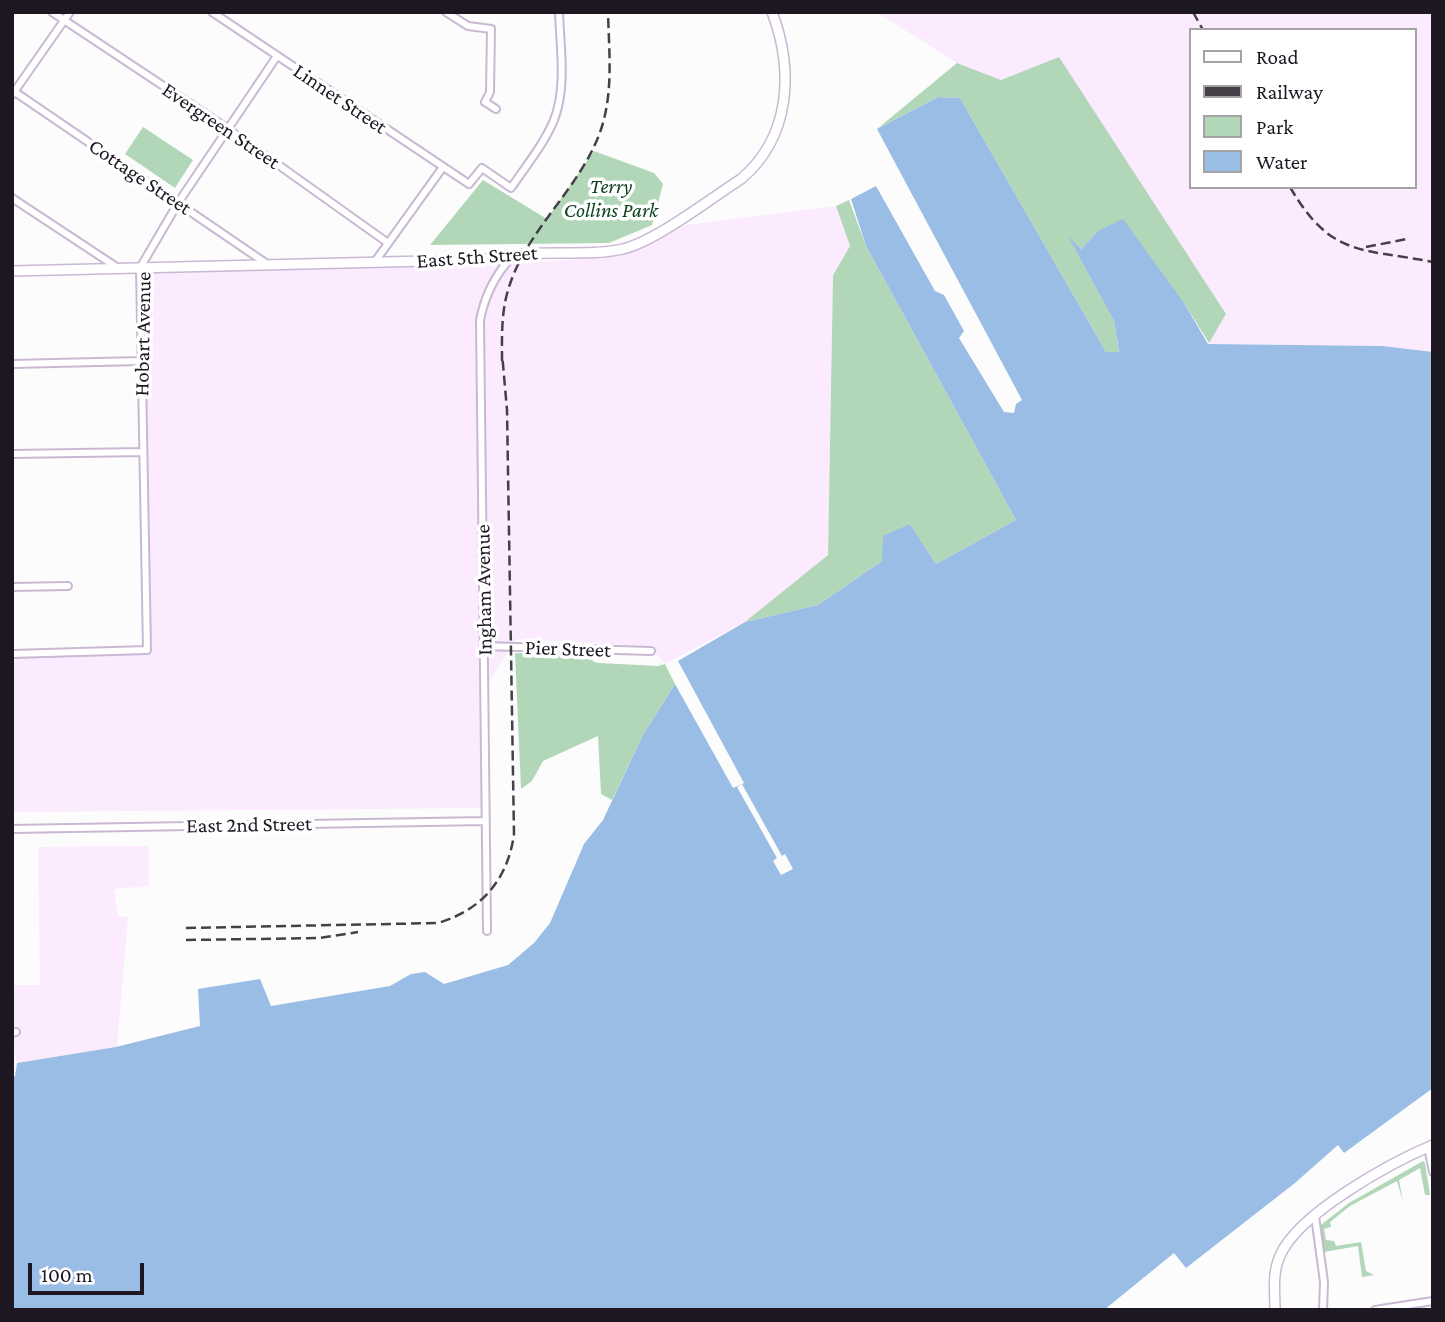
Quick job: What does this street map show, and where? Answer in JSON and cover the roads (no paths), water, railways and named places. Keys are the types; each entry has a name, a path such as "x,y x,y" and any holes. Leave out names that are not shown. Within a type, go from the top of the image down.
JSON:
{"street":[{"name":"Evergreen Street","path":"52,12 228,130 388,243"},
{"path":"13,92 70,12"},
{"name":"Linnet Street","path":"212,12 469,184 482,168 511,188 547,134 559,100 559,12"},
{"path":"446,12 468,26 491,29 490,92 485,102 496,109"},
{"name":"East 5th Street","path":"12,271 511,258 524,254 625,248 651,237 741,179 754,168 773,138 786,95 783,48 772,12"},
{"name":"Hobart Avenue","path":"12,654 146,650 140,268 178,203 277,56"},
{"name":"Cottage Street","path":"13,92 268,265"},
{"path":"374,263 443,167"},
{"path":"12,198 119,269"},
{"name":"Ingham Avenue","path":"487,931 480,320 483,303 493,280 511,258"},
{"path":"12,364 141,361"},
{"path":"12,454 143,452"},
{"path":"12,587 68,586"},
{"name":"Pier Street","path":"484,646 651,651"},
{"name":"East 2nd Street","path":"12,829 485,821"},
{"path":"1275,1310 1275,1276 1281,1252 1315,1216 1360,1184 1430,1146 1433,1172"},
{"path":"1315,1216 1324,1282 1323,1310"},
{"path":"1375,1310 1433,1301"}],"water":[{"path":"938,97 960,98 1106,352 1119,352 1114,321 1068,236 1081,249 1098,231 1123,219 1184,303 1208,344 1382,346 1433,352 1433,1088 1344,1153 1338,1145 1295,1183 1186,1268 1174,1253 1104,1310 12,1310 12,1077 15,1076 17,1063 116,1047 200,1026 198,989 260,979 271,1006 390,986 411,974 425,972 444,984 508,965 534,943 550,923 584,844 603,820 643,735 675,684 733,788 744,783 678,661 745,622 818,605 882,561 883,536 910,524 936,564 1016,520 866,246 851,199 876,186 935,291 944,295 964,331 959,338 1004,412 1014,413 1016,404 1022,400 877,129"}],"railway":[{"path":"502,361 502,324 509,287 517,266 540,228 579,174 604,120 610,74 608,12"},
{"path":"1193,12 1202,28"},
{"path":"1291,189 1320,227 1350,246 1433,262"},
{"path":"1366,247 1407,239"},
{"path":"186,928 438,923 468,910 480,901 499,879 506,865 514,834 507,410 502,353"},
{"path":"186,940 320,938 358,932"}],"park label":[{"name":"Terry Collins Park","path":"611,199"}]}
